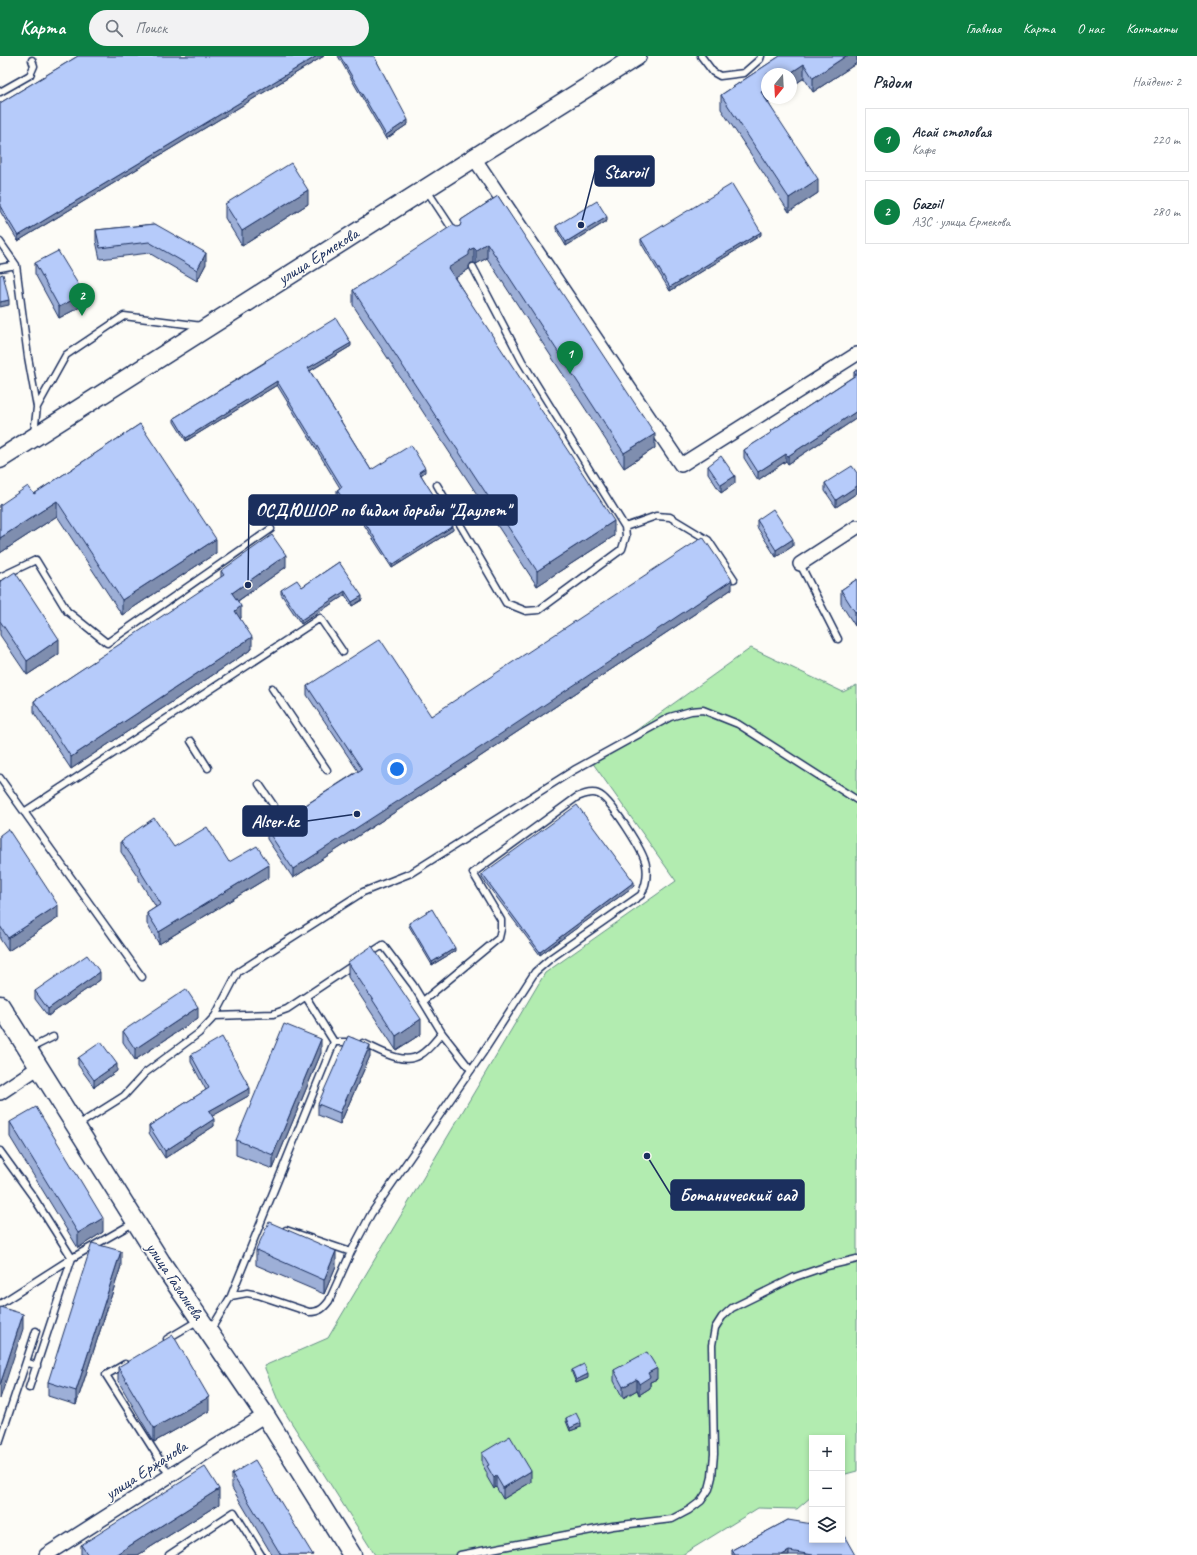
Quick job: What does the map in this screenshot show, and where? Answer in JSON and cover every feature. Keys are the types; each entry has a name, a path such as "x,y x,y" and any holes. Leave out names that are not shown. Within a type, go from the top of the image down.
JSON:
{"main road":[{"name":"улица Ермекова","path":"0,459 425,188 637,56"},
{"name":"улица Газалиева","path":"0,1005 161,1262 265,1415 352,1555"}],"street":[{"path":"474,158 680,465 857,354"},
{"path":"800,564 857,527"},
{"path":"0,1093 39,1067"},
{"name":"улица Ержанова","path":"46,1555 265,1415"}],"lane":[{"path":"701,56 713,72 720,76 744,73 760,59 761,56"},
{"path":"0,92 30,75 34,66 32,60"},
{"path":"425,188 458,237"},
{"path":"0,242 16,265 28,356 37,407 33,438"},
{"path":"0,268 16,265"},
{"path":"437,485 506,603 526,611 539,610 622,549 626,536 625,527 522,361 473,267"},
{"path":"37,407 66,355 124,316 208,326"},
{"path":"625,527 656,516 670,517 708,540 734,579"},
{"path":"0,577 36,560 67,611 107,643 271,529"},
{"path":"800,564 838,639"},
{"path":"24,812 320,618 343,652"},
{"path":"272,688 327,770"},
{"path":"76,1126 124,1096 145,1073 199,1033 215,1016 238,972 363,892 412,873 574,770 670,717 691,710 703,710 738,724 857,800"},
{"path":"191,741 208,768"},
{"path":"0,778 142,977"},
{"path":"259,784 274,806"},
{"path":"231,1296 247,1293 258,1295 309,1312 317,1312 324,1308 329,1301 351,1252 371,1214 471,1070 535,972 551,958 641,895 647,877 646,864 638,847 618,815 606,800 594,793 577,797 473,873 501,920 499,938 423,1001"},
{"path":"364,958 383,945 423,1001 442,1033 471,1070"},
{"path":"215,1016 273,1014 287,1009 358,962"},
{"path":"306,997 334,1042"},
{"path":"334,1042 363,1043 397,1058 404,1059 419,1056 442,1033"},
{"path":"28,1049 53,1037"},
{"path":"160,1343 205,1326 231,1296 334,1042"},
{"path":"0,1151 34,1198 72,1258"},
{"path":"0,1304 72,1258 136,1222"},
{"path":"283,1229 351,1252"},
{"path":"29,1388 72,1258"},
{"path":"460,1555 613,1526 672,1519 689,1510 701,1501 709,1489 712,1477 714,1454 712,1345 715,1328 722,1317 732,1308 795,1277 827,1266 857,1259"},
{"path":"0,1440 36,1331"},
{"path":"133,1359 106,1375 170,1476"},
{"path":"26,1362 37,1366"},
{"path":"169,1555 234,1512 261,1555"}],"green space":[{"path":"751,648 843,692 857,685 857,1471 845,1474 845,1435 809,1435 809,1499 797,1509 758,1508 682,1555 375,1555 279,1403 264,1366 328,1338 545,973 676,881 592,762"}],"building":[{"path":"78,56 317,56 18,236 0,206 0,103"},
{"path":"340,56 374,56 408,120 386,135"},
{"path":"780,56 846,56 813,78 804,64 797,69 762,68"},
{"path":"761,69 761,104 769,104 818,179 789,198 721,95"},
{"path":"291,163 308,190 242,231 225,204"},
{"path":"732,184 761,232 670,287 641,239"},
{"path":"498,196 655,434 624,453 487,243 476,250 474,248 471,249 469,255 448,268 614,521 537,571 353,290 453,225 457,227 460,226 461,220"},
{"path":"597,201 607,217 566,242 556,226"},
{"path":"155,224 206,253 197,270 149,242 100,248 96,230"},
{"path":"58,251 84,294 59,307 35,263"},
{"path":"3,274 9,300 0,302 0,275"},
{"path":"336,318 351,343 308,368 371,470 411,445 425,468 419,472 453,526 392,565 357,510 352,513 337,490 342,487 277,381 186,438 174,418"},
{"path":"857,370 857,411 788,456 786,454 758,472 744,450 856,375 854,372"},
{"path":"140,424 216,539 122,600 57,501 0,538 0,505 28,486 34,494"},
{"path":"721,456 735,476 721,485 708,466"},
{"path":"852,466 857,473 857,486 836,500 825,483"},
{"path":"773,509 793,539 776,550 757,520"},
{"path":"272,535 286,555 232,593 241,606 235,611 252,637 71,757 34,701 224,575 221,571"},
{"path":"703,537 732,580 460,761 293,869 267,830 362,769 307,686 380,639 431,716"},
{"path":"339,562 362,596 352,602 345,591 301,620 281,590 297,580 302,587"},
{"path":"15,572 59,639 27,661 0,621 0,582"},
{"path":"857,579 857,611 855,612 841,590"},
{"path":"577,805 634,882 540,952 482,874"},
{"path":"154,818 174,847 207,827 229,862 257,846 269,865 159,932 147,913 161,904 139,869 140,868 121,841"},
{"path":"8,829 58,905 8,938 0,926 0,835"},
{"path":"432,909 455,948 432,962 409,923"},
{"path":"372,946 421,1019 396,1036 348,962"},
{"path":"87,955 100,972 48,1009 35,991"},
{"path":"186,989 198,1007 135,1049 123,1031"},
{"path":"284,1024 321,1039 273,1155 236,1140"},
{"path":"348,1036 370,1045 340,1113 318,1104"},
{"path":"222,1037 250,1088 209,1111 214,1119 165,1151 149,1126 209,1088 191,1055"},
{"path":"101,1042 117,1064 94,1080 78,1058"},
{"path":"36,1107 103,1218 78,1233 10,1122"},
{"path":"269,1222 336,1251 324,1280 256,1250"},
{"path":"92,1243 121,1251 76,1391 48,1382"},
{"path":"0,1307 23,1314 0,1385"},
{"path":"173,1335 209,1397 154,1428 118,1367"},
{"path":"647,1352 657,1368 648,1373 650,1377 639,1384 637,1379 623,1387 614,1370"},
{"path":"584,1364 588,1374 576,1380 572,1370"},
{"path":"576,1413 581,1423 570,1428 566,1418"},
{"path":"510,1436 531,1471 503,1488 496,1476 494,1478 482,1453"},
{"path":"255,1460 313,1555 281,1555 232,1474"},
{"path":"205,1467 219,1489 115,1555 88,1555 81,1545"},
{"path":"788,1520 809,1524 809,1543 845,1543 845,1537 855,1555 813,1555 789,1551 782,1555 735,1555 732,1550"}],"place":[{"name":"Staroil","path":"581,225"},
{"name":"Gazoil","path":"82,316"},
{"name":"Асай столовая","path":"570,374"},
{"name":"ОСДЮШОР по видам борьбы \"Даулет\"","path":"248,585"},
{"name":"Alser.kz","path":"357,814"},
{"name":"Ботанический сад","path":"647,1156"}]}
